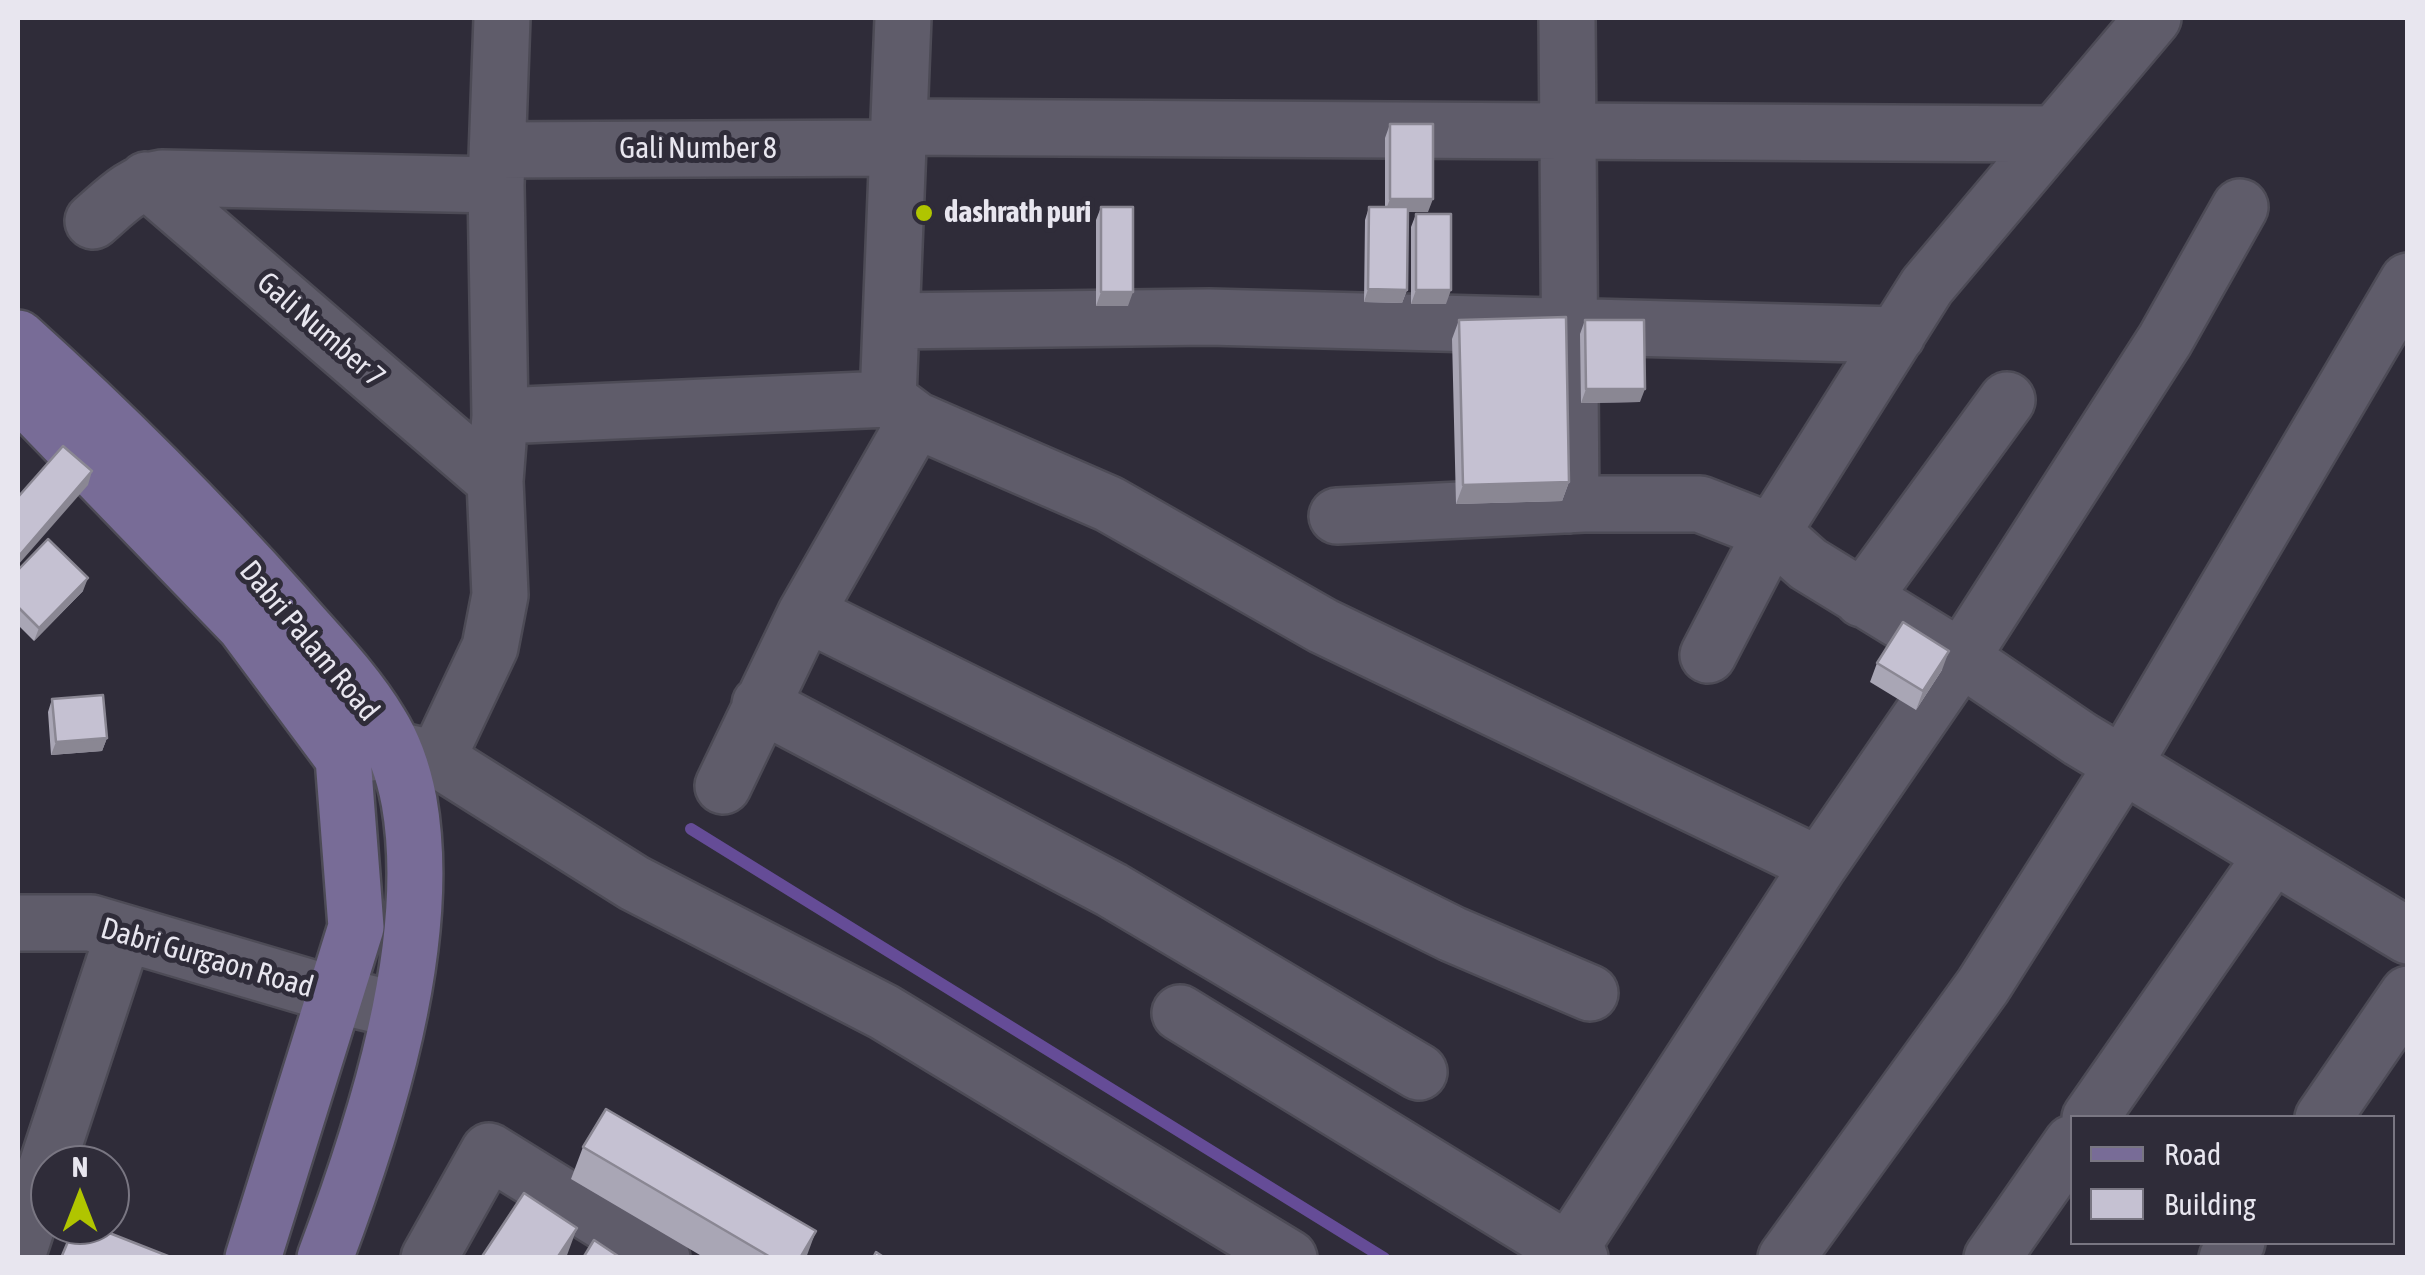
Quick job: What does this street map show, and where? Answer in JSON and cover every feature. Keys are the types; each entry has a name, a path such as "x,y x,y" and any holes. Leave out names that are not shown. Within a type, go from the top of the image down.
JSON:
{"main road":[{"name":"Dabri Palam Road","path":"18,338 83,396 253,570 329,656 380,722 408,799 415,866 411,933 398,1010 359,1168 325,1258"},
{"name":"Dabri Palam Road","path":"18,392 245,626 391,755"},
{"name":"Dabri Palam Road","path":"252,1258 356,928 391,755"}],"street":[{"path":"502,18 497,167 500,416 495,481 500,594 490,647 460,704 391,755 884,1012 1289,1258"},
{"path":"723,786 902,409 891,320 903,18"},
{"path":"1568,18 1570,505"},
{"path":"1708,655 1772,532 1927,286 2154,18"},
{"name":"Gali Number 8","path":"146,180 497,167 898,138 1570,132 2055,134"},
{"path":"93,221 146,180"},
{"name":"Gali Number 7","path":"146,180 495,481"},
{"path":"1180,1013 1571,1255 1819,865 1961,658 2165,340 2240,207"},
{"path":"1786,1258 1983,986 2124,765 2408,281"},
{"path":"891,320 1209,316 1897,335"},
{"path":"1862,599 2008,400"},
{"path":"500,416 902,409 1108,504 1323,626 1819,865"},
{"path":"1337,516 1570,505 1700,504 1772,532 1808,564 1862,599 1961,658 2124,765 2408,936"},
{"path":"806,613 1452,934 1590,992"},
{"path":"760,704 1112,890 1418,1072"},
{"path":"2092,1115 2273,855"},
{"name":"Dabri Gurgaon Road","path":"18,924 91,924 398,1010"},
{"path":"18,1252 124,933"},
{"path":"2325,1115 2408,994"},
{"path":"1992,1258 2070,1146"},
{"path":"429,1258 488,1150 590,1239 662,1258"}],"building":[{"path":"1390,124 1433,124 1433,199 1390,199"},
{"path":"1101,207 1133,207 1133,292 1101,292"},
{"path":"1369,207 1408,207 1407,290 1368,289"},
{"path":"1416,214 1451,214 1451,290 1416,290"},
{"path":"1566,317 1569,482 1463,485 1459,320"},
{"path":"1585,320 1644,320 1645,389 1586,389"},
{"path":"63,446 92,471 18,557 18,497"},
{"path":"48,539 88,578 39,628 18,607 18,570"},
{"path":"1903,622 1949,651 1923,691 1877,663"},
{"path":"103,695 107,738 56,742 52,699"},
{"path":"606,1109 816,1231 800,1258 772,1258 583,1147"},
{"path":"524,1193 577,1228 557,1258 481,1258"},
{"path":"594,1240 621,1258 583,1258"},
{"path":"130,1241 173,1258 61,1258 67,1245 130,1245"}],"waterway":[{"path":"691,829 1384,1258"}],"place":[{"name":"dashrath puri","path":"924,213"}]}
